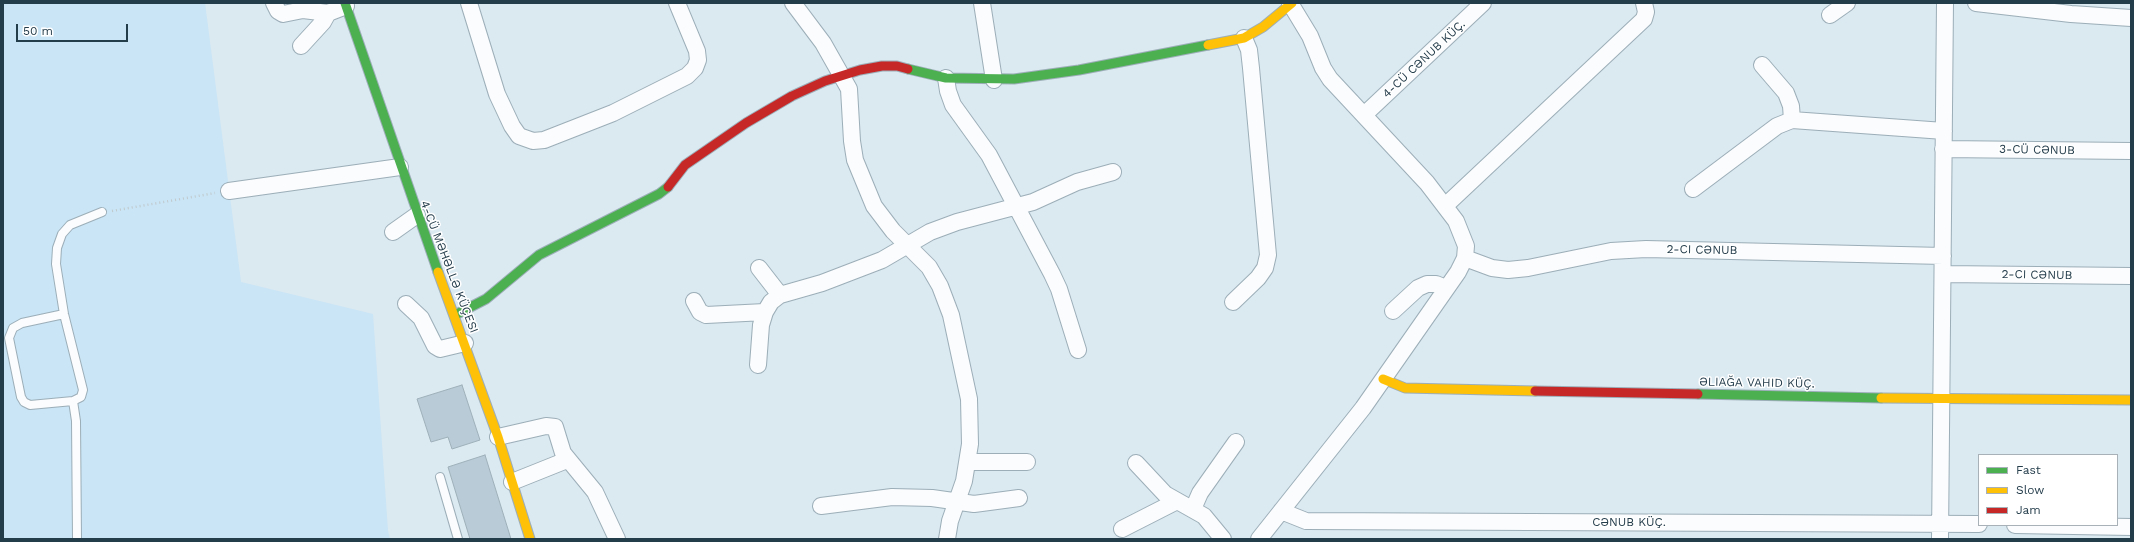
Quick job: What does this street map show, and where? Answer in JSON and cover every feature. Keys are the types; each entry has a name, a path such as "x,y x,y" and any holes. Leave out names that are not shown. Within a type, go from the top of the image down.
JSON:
{"street":[{"path":"274,3 278,11 283,14 303,10 328,13"},
{"path":"469,3 497,94 512,126 519,136 533,141 544,140 613,113 687,76 695,68 698,60 697,52 677,3"},
{"path":"793,3 823,43 849,89 851,102 852,141 855,160 874,206 884,221 906,245 920,257 934,275 951,315 969,399 970,444 968,462 947,539"},
{"path":"982,3 994,80"},
{"path":"455,315 486,298 539,255 659,194 668,187 685,165 746,124 792,96 825,81 860,70 882,66 897,66 946,78 994,80 1080,70 1244,38 1262,27 1291,3 1310,36 1323,68 1330,79 1427,183 1445,206 1462,233 1466,246 1465,258 1384,379 1331,450 1259,539"},
{"name":"4-CÜ CƏNUB KÜÇ.","path":"1364,115 1483,3"},
{"path":"1445,206 1644,19 1646,12 1644,3"},
{"path":"1830,15 1847,3"},
{"path":"1940,531 1945,3"},
{"path":"1976,3 2071,14 2131,18"},
{"path":"301,46 323,22 328,13 345,4"},
{"name":"4-CÜ MƏHƏLLƏ KÜÇESI","path":"345,4 416,215 455,315 498,437 530,539"},
{"path":"1233,302 1258,278 1264,268 1268,255 1251,68 1249,50 1244,38"},
{"path":"1762,65 1786,93 1791,106 1792,120"},
{"path":"946,78 948,91 953,105 989,155 1059,290 1078,350"},
{"path":"1693,189 1778,126 1792,120 1944,130"},
{"name":"3-CÜ CƏNUB","path":"1943,149 2131,151"},
{"path":"229,190 400,167"},
{"path":"758,365 761,325 765,312 771,302 780,295 875,263 930,232 957,222 1017,207 1077,182 1113,172"},
{"path":"393,232 416,215"},
{"name":"2-CI CƏNUB","path":"1465,258 1492,268 1508,270 1528,268 1611,251 1646,249 1943,256"},
{"path":"759,268 780,295"},
{"name":"2-CI CƏNUB","path":"1943,274 2131,276"},
{"path":"1393,311 1418,288 1427,284 1446,288"},
{"path":"694,301 700,312 706,315 765,312"},
{"path":"406,304 421,318 435,346 440,349 465,343"},
{"name":"ƏLIAĞA VAHID KÜÇ.","path":"1384,379 1404,388 1420,390 2131,400"},
{"path":"498,437 546,426 555,427 567,460 595,492 617,539"},
{"path":"1193,509 1200,493 1236,442"},
{"path":"512,482 567,460"},
{"path":"968,462 1027,462"},
{"path":"1136,463 1165,494 1204,516 1223,539"},
{"path":"821,506 892,497 932,498 957,503 990,503 1019,498"},
{"path":"1122,529 1177,501"},
{"name":"CƏNUB KÜÇ.","path":"1281,511 1306,521 1940,531 1978,524"},
{"path":"2073,526 2131,527"}],"lane":[{"path":"64,314 22,323 13,328 9,338 21,397 24,402 30,405 74,402 81,398 83,390 64,314 56,264 57,248 62,234 70,225 102,212"},
{"path":"74,402 76,421 77,539"},
{"path":"440,477 458,539"}],"path":[{"path":"102,212 229,190"}],"shaded area":[{"path":"3,3 205,3 241,282 373,314 388,531 390,539 3,539"}],"building":[{"path":"462,385 480,440 452,449 448,437 431,442 417,399"},
{"path":"485,455 511,539 470,539 448,467"}],"traffic: fast":[{"path":"345,3 438,272"},
{"path":"908,69 946,78 1014,79 1079,70 1208,45"},
{"path":"455,315 486,299 539,255 659,194 668,187"},
{"path":"1698,394 1881,398"}],"traffic: slow":[{"path":"1208,45 1244,38 1263,27 1292,3"},
{"path":"438,272 498,437 530,539"},
{"path":"1383,379 1405,388 1535,391"},
{"path":"1881,398 2131,400"}],"traffic: jam":[{"path":"668,187 685,165 746,123 792,96 825,81 860,70 882,66 897,66 908,69"},
{"path":"1535,391 1698,394"}]}
